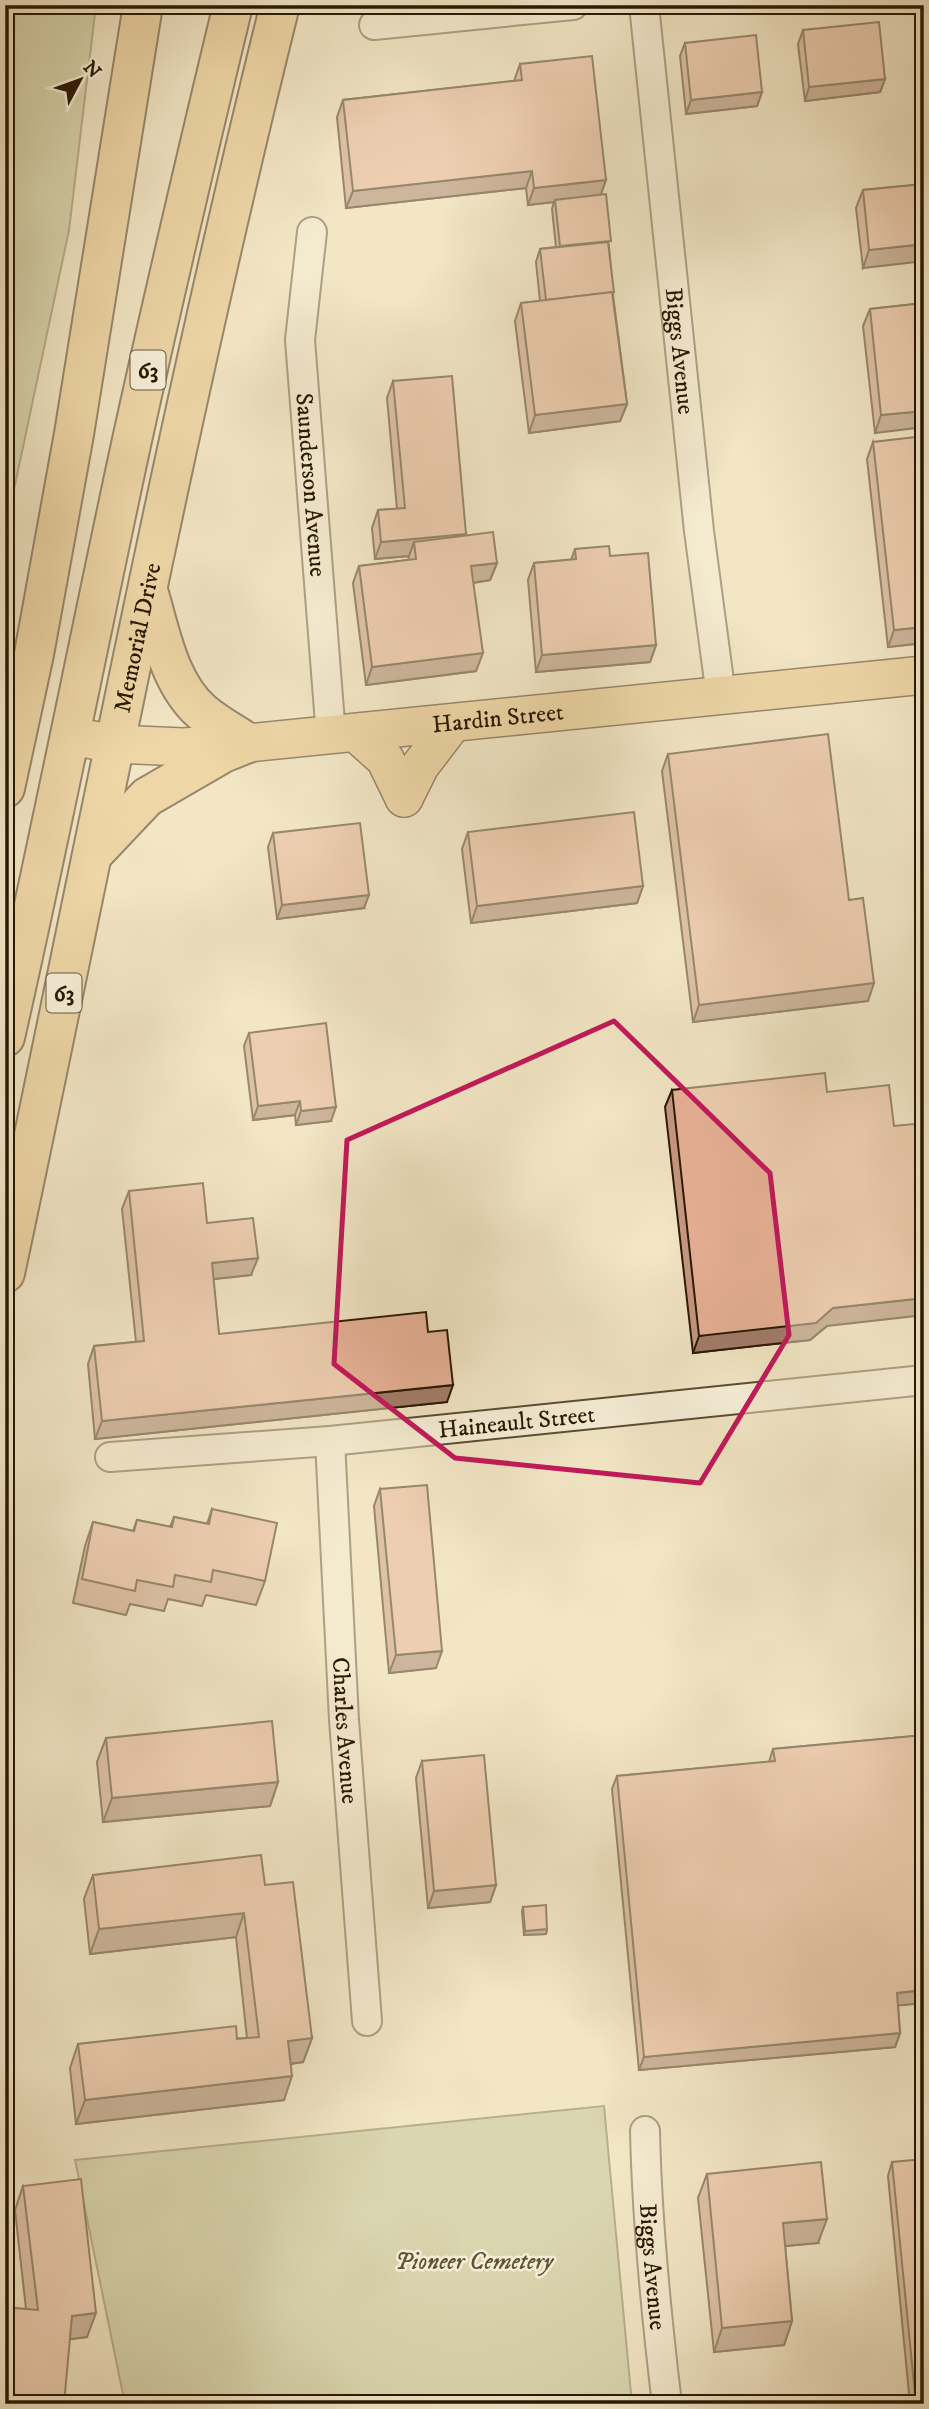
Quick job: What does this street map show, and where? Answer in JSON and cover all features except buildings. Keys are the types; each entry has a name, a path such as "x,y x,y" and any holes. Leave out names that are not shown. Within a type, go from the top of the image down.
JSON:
{"highway":[{"path":"5,788 34,653 74,434 143,5"},
{"name":"Memorial Drive","path":"5,1037 132,441 193,168 233,5"},
{"name":"Memorial Drive","path":"5,1273 238,172 280,5"},
{"path":"148,589 177,680 201,712 248,743"},
{"path":"94,853 147,797 223,753 248,743"}],"main road":[{"name":"Hardin Street","path":"71,736 115,744 183,747 248,743 924,675"},
{"path":"344,735 385,759 404,798 420,766 452,724"}],"street":[{"path":"374,25 573,5"},
{"name":"Biggs Avenue","path":"645,5 699,531 721,696"},
{"name":"Saunderson Avenue","path":"312,232 300,340 344,735"},
{"name":"Haineault Street","path":"110,1457 330,1441 924,1380"},
{"name":"Charles Avenue","path":"330,1441 344,1720 367,2021"},
{"name":"Biggs Avenue","path":"645,2131 654,2294 667,2404"}],"highlighted area":[{"path":"614,1021 770,1173 789,1335 700,1483 455,1458 334,1364 347,1140"}],"green space":[{"path":"5,5 96,5 69,230 5,532"},
{"name":"Pioneer Cemetery","path":"604,2106 632,2404 125,2404 75,2160"}]}
